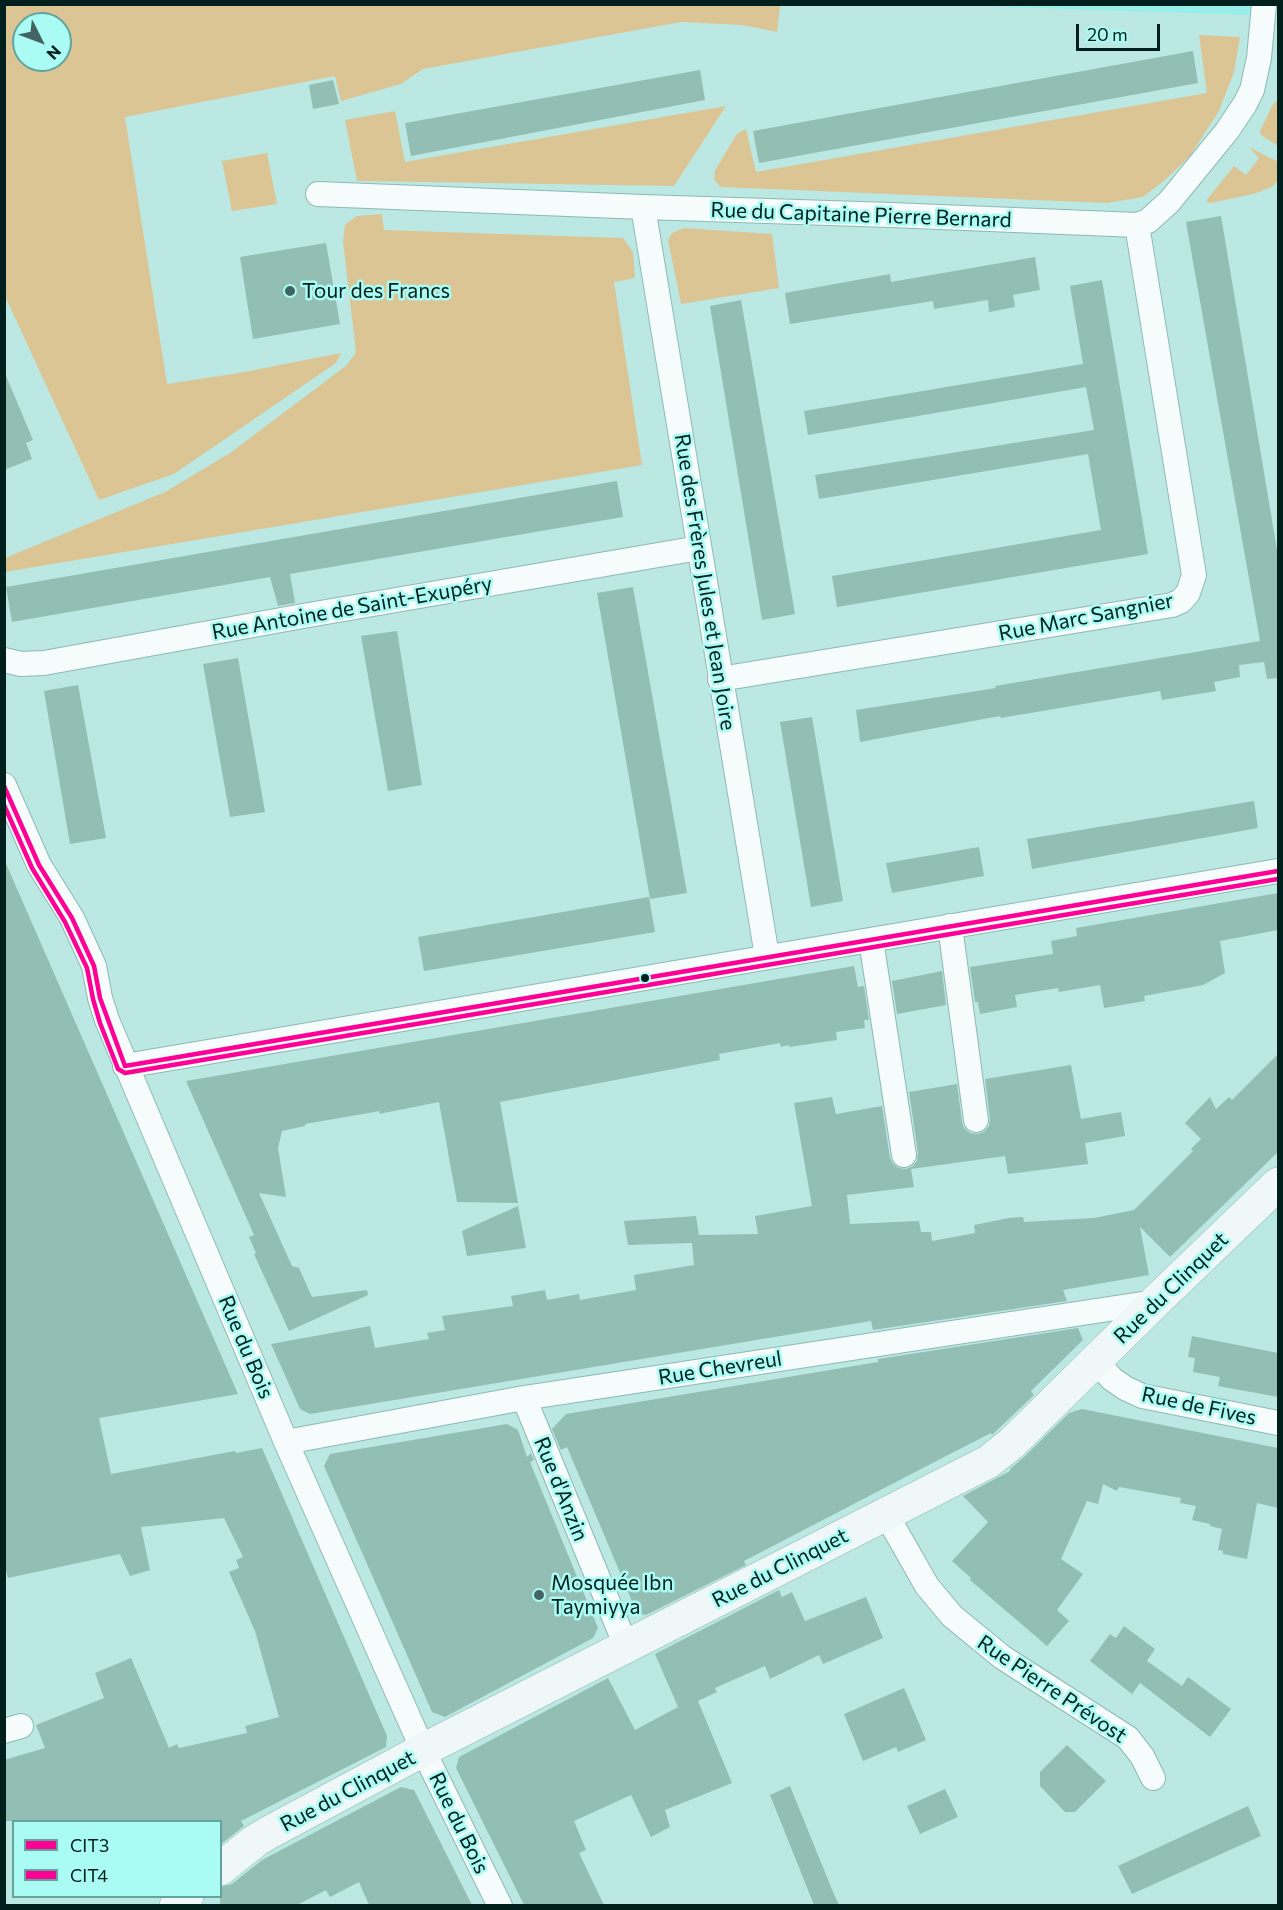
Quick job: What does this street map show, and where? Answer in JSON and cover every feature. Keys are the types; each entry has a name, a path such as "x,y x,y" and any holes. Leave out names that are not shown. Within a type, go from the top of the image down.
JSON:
{"street":[{"path":"1137,225 1148,221 1170,202 1227,131 1245,104 1252,90 1259,58 1264,4"},
{"name":"Rue du Capitaine Pierre Bernard","path":"318,194 1137,225"},
{"name":"Rue des Frères Jules et Jean Joire","path":"643,207 767,956"},
{"name":"Rue Marc Sangnier","path":"720,679 1172,605 1181,601 1188,593 1194,575 1137,225"},
{"name":"Rue Antoine de Saint-Exupéry","path":"4,660 21,664 44,663 699,548"},
{"name":"Rue du Bois","path":"4,785 39,865 72,918 94,966 100,998 125,1066 286,1442 423,1750 500,1905"},
{"path":"125,1066 1278,871"},
{"path":"950,926 976,1120"},
{"path":"871,940 904,1155"},
{"name":"Rue du Clinquet","path":"222,1867 268,1833 423,1750 987,1462 1002,1452 1278,1184"},
{"name":"Rue Chevreul","path":"286,1442 524,1398 1155,1302"},
{"name":"Rue de Fives","path":"1096,1361 1133,1393 1278,1423"},
{"name":"Rue d'Anzin","path":"524,1398 626,1646"},
{"name":"Rue Pierre Prévost","path":"886,1514 927,1586 952,1616 988,1647 1015,1666 1128,1738 1142,1756 1153,1778"}],"shaded area":[{"path":"5,4 780,5 777,32 743,25 681,22 423,69 401,84 341,101 335,76 125,117 167,384 341,353 336,363 174,474 99,500 5,296"},
{"path":"1278,4 1278,16 944,5"},
{"path":"1199,35 1240,37 1234,72 1219,111 1190,156 1143,197 1107,203 721,187 714,180 715,170 737,134 746,129 756,172 1207,93"},
{"path":"1278,100 1278,146 1261,135 1260,131 1273,104"},
{"path":"726,106 674,186 357,181 345,120 395,111 405,162"},
{"path":"1249,147 1278,162 1278,180 1272,187 1253,194 1210,203 1206,201 1234,166 1246,175 1259,158"},
{"path":"267,153 277,204 232,211 222,161"},
{"path":"382,214 384,230 623,238 633,252 635,278 614,282 642,465 5,572 5,558 165,492 230,453 347,365 356,352 343,242 345,225 357,216"},
{"path":"684,228 772,234 779,288 681,304 668,240 672,233"}],"building":[{"path":"1193,51 1198,83 759,163 753,131"},
{"path":"700,70 705,100 411,156 405,123"},
{"path":"333,80 339,104 313,109 309,85"},
{"path":"1221,216 1278,556 1278,678 1267,679 1264,662 1239,665 1240,677 1214,682 1216,691 1162,700 1160,691 1001,718 1000,716 860,742 856,710 996,688 995,686 1260,641 1186,222"},
{"name":"Tour des Francs","path":"326,243 340,324 253,339 240,257"},
{"path":"1035,257 1040,290 1013,295 1015,307 989,312 988,300 934,309 933,301 790,324 785,293 890,274 891,282"},
{"path":"1102,280 1148,554 837,607 832,576 1101,530 1088,454 819,499 815,475 1094,430 1086,387 808,435 804,411 1083,364 1070,286"},
{"path":"741,300 795,614 762,620 710,306"},
{"path":"4,371 33,440 26,443 32,459 4,470"},
{"path":"617,481 623,517 290,574 295,603 278,606 270,577 12,622 6,587"},
{"path":"633,587 687,893 650,899 597,593"},
{"path":"397,631 422,785 388,791 361,636"},
{"path":"238,658 265,812 230,817 203,664"},
{"path":"78,685 106,838 70,844 44,691"},
{"path":"812,717 843,901 811,907 780,722"},
{"path":"1254,801 1258,828 1032,869 1027,839"},
{"path":"979,847 984,876 892,893 886,863"},
{"path":"4,859 238,1394 99,1418 111,1474 262,1448 387,1736 386,1747 241,1821 244,1826 222,1843 222,1820 4,1821 4,1760 45,1748 36,1725 104,1698 95,1673 131,1658 169,1748 177,1744 179,1748 247,1733 245,1726 279,1717 255,1631 229,1572 239,1568 236,1560 243,1557 224,1518 141,1527 150,1570 130,1576 120,1554 8,1578 4,1564"},
{"path":"1278,893 1278,930 1220,941 1225,973 1203,985 1144,996 1145,1001 1104,1008 1100,985 1059,992 1058,988 1015,995 1017,1007 980,1014 978,1002 975,1002 970,967 1053,954 1051,941 1077,936 1076,928"},
{"path":"649,897 655,932 424,971 418,937"},
{"path":"854,966 858,987 864,986 869,1020 864,1020 865,1028 836,1032 837,1040 789,1047 789,1045 781,1047 780,1043 719,1054 720,1060 500,1102 518,1203 457,1202 439,1102 379,1114 380,1111 305,1124 305,1126 282,1131 278,1148 286,1197 259,1193 292,1266 299,1268 312,1297 367,1290 368,1295 289,1331 254,1254 256,1253 249,1237 254,1235 186,1081"},
{"path":"942,971 946,1005 897,1014 892,981"},
{"path":"1278,1054 1278,1152 1170,1257 1140,1227 1149,1275 1063,1290 1067,1301 873,1330 871,1321 310,1414 300,1409 271,1344 370,1326 375,1348 429,1339 427,1333 445,1330 442,1316 513,1306 511,1296 545,1290 547,1300 579,1294 580,1300 636,1290 634,1275 694,1265 692,1243 628,1245 624,1221 696,1216 699,1235 758,1234 755,1216 812,1206 794,1103 832,1097 836,1114 882,1106 890,1158 893,1164 906,1169 917,1161 918,1153 909,1092 957,1084 964,1128 970,1133 978,1134 984,1132 989,1126 990,1119 985,1079 1071,1065 1081,1119 1121,1112 1125,1136 1085,1143 1088,1164 1008,1174 1005,1156 911,1169 914,1187 847,1195 850,1224 919,1221 921,1232 931,1232 932,1241 975,1233 974,1225 1009,1218 1023,1217 1024,1222 1094,1218 1134,1210 1193,1151 1191,1149 1201,1139 1185,1123 1210,1097 1216,1109 1229,1097 1232,1100"},
{"path":"518,1206 526,1248 467,1256 462,1231"},
{"path":"1078,1328 1083,1340 1031,1391 1034,1395 992,1435 991,1433 744,1561 746,1565 646,1615 637,1613 567,1447 561,1450 552,1429 566,1414 878,1362 878,1359"},
{"path":"1192,1336 1278,1353 1278,1397 1218,1386 1220,1377 1193,1372 1195,1358 1188,1357"},
{"path":"1082,1409 1278,1448 1278,1508 1257,1503 1247,1559 1223,1554 1223,1551 1218,1550 1222,1529 1192,1520 1196,1506 1180,1503 1181,1498 1119,1487 1117,1491 1103,1484 1098,1504 1087,1501 1061,1559 1083,1574 1057,1610 1069,1621 1047,1646 970,1580 971,1578 952,1561 988,1522 963,1496 1010,1471 1069,1413"},
{"path":"507,1424 518,1430 527,1457 531,1453 534,1460 530,1462 598,1628 593,1638 445,1717 432,1712 324,1466 330,1454"},
{"path":"779,1590 782,1597 792,1592 805,1621 866,1597 883,1638 823,1664 819,1655 770,1679 765,1666 715,1688 717,1692 698,1701 732,1783 665,1810 670,1827 651,1837 631,1795 574,1821 586,1850 579,1853 604,1905 524,1905 456,1768 459,1757 608,1678 635,1730 678,1707 655,1654"},
{"path":"1124,1626 1155,1649 1147,1661 1182,1686 1188,1677 1231,1709 1210,1737 1140,1683 1132,1694 1090,1661 1110,1634 1116,1638"},
{"path":"904,1688 926,1740 898,1752 896,1747 863,1761 844,1714"},
{"path":"1067,1745 1106,1781 1075,1812 1065,1812 1040,1786 1040,1772"},
{"path":"790,1786 839,1905 814,1905 770,1795"},
{"path":"401,1787 414,1790 472,1905 369,1905 359,1882 330,1897 326,1890 297,1905 220,1905 222,1886 232,1884 262,1860"},
{"path":"945,1789 958,1817 920,1834 907,1806"},
{"path":"1248,1806 1261,1836 1132,1894 1118,1866"}],"transit line":[{"name":"CIT3","path":"4,786 39,865 72,918 94,966 100,998 125,1066"},
{"name":"CIT4","path":"4,805 32,868 65,922 87,968 100,1023 118,1069 125,1073 1278,879"},
{"name":"CIT3","path":"125,1066 1278,871"}],"place":[{"name":"Tour des Francs","path":"290,291"},
{"name":"Mosquée Ibn Taymiyya","path":"539,1595"}]}
